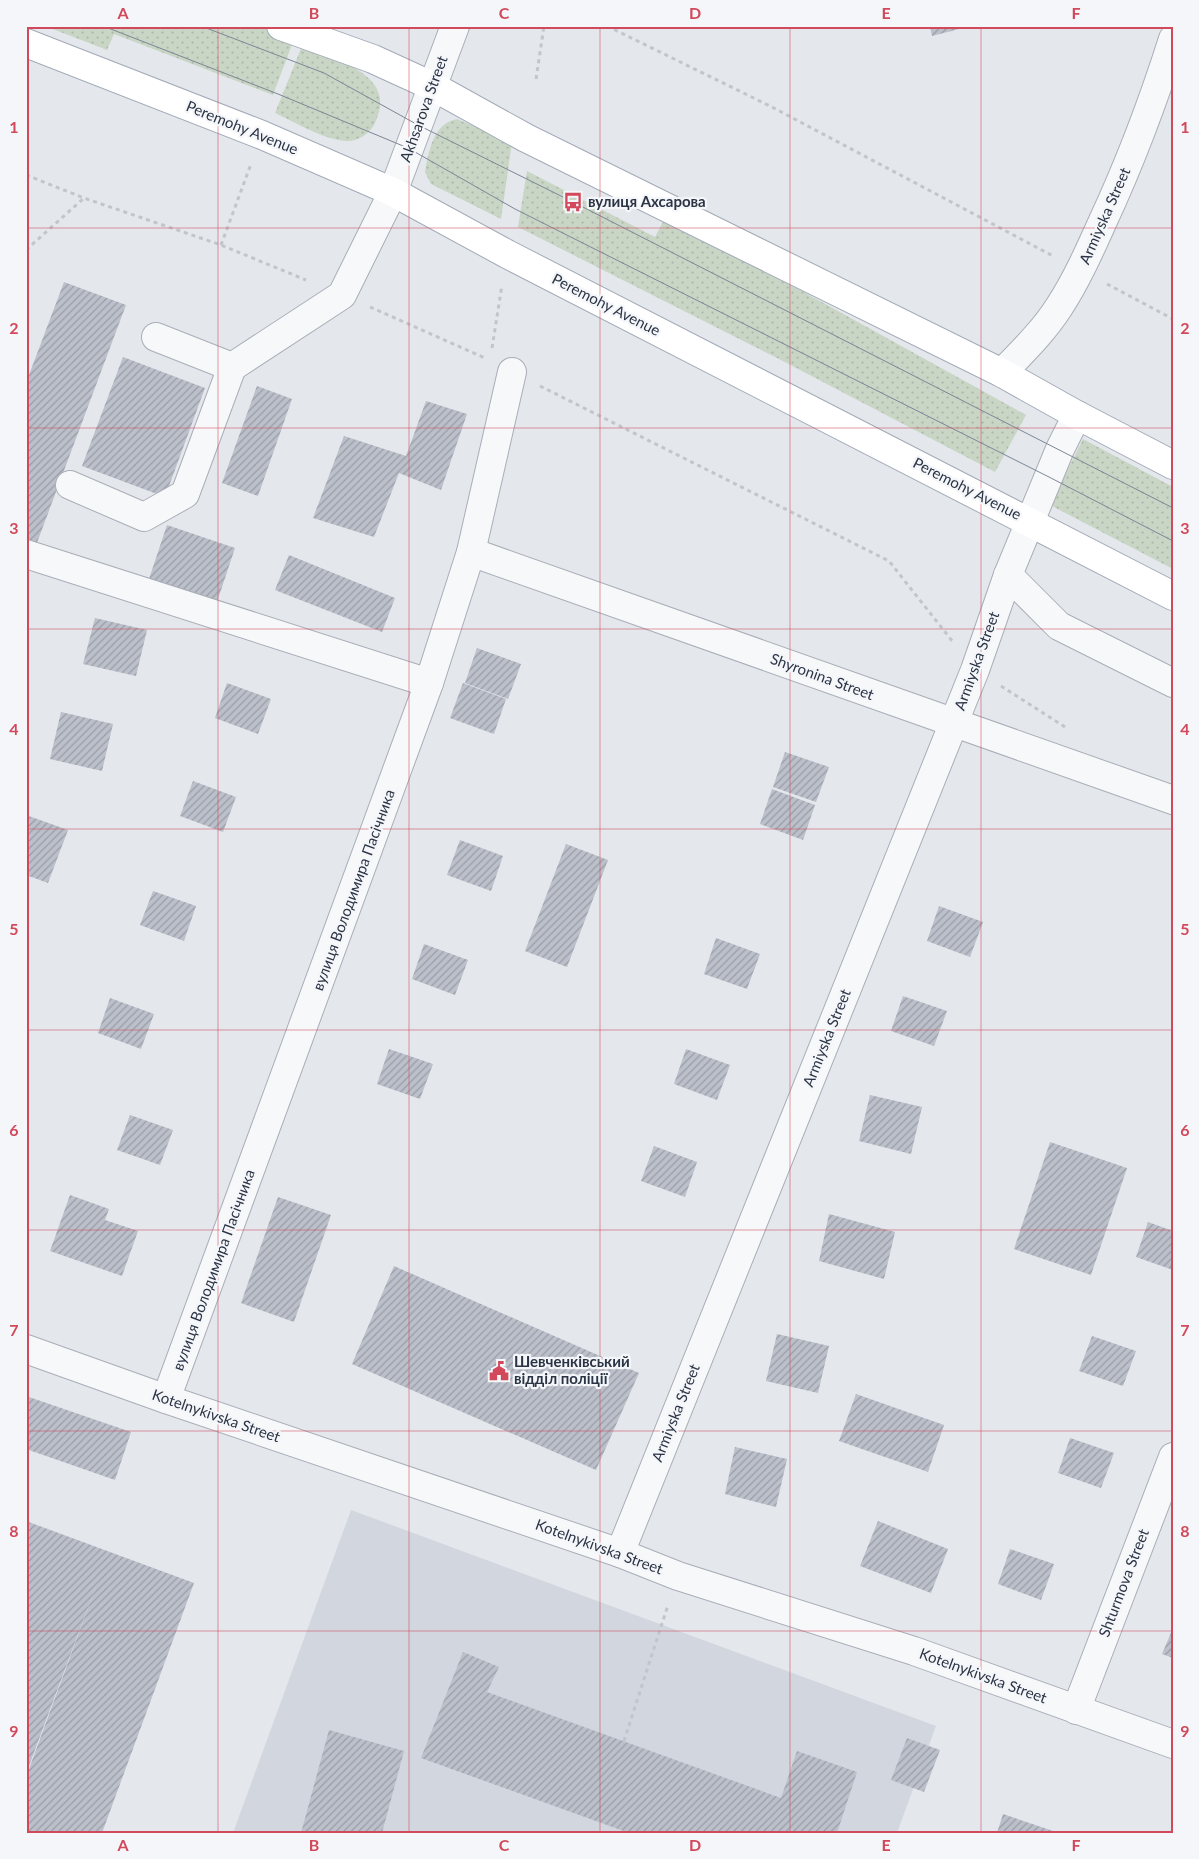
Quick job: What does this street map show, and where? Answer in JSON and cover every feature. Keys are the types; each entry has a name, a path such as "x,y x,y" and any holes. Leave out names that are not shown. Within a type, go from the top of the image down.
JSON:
{"main road":[{"path":"281,26 373,60 432,86 526,138 1002,373 1076,415 1173,465"},
{"name":"Peremohy Avenue","path":"26,43 262,135 393,192 507,254 1173,596"}],"street":[{"name":"Akhsarova Street","path":"232,367 342,295 393,192 455,26"},
{"name":"Armiyska Street","path":"1002,373 1034,339 1058,308 1080,270 1120,184 1157,91 1173,39"},
{"path":"70,485 144,517 185,494 232,367 156,337"},
{"name":"вулиця Володимира Пасічника","path":"166,1400 429,683 471,552 512,372"},
{"name":"Armiyska Street","path":"620,1553 975,670 1008,575 1076,415"},
{"name":"Shyronina Street","path":"471,552 953,724 1173,800"},
{"path":"26,554 429,683"},
{"path":"1008,575 1059,626 1173,683"},
{"name":"Kotelnykivska Street","path":"26,1349 166,1400 620,1553 678,1576 914,1651 1173,1744"},
{"name":"Shturmova Street","path":"1076,1710 1173,1457"}],"path":[{"path":"536,79 544,26"},
{"path":"607,26 772,107 1173,319"},
{"path":"221,245 252,161"},
{"path":"26,250 84,198"},
{"path":"492,352 504,276"},
{"path":"975,670 1072,731"},
{"path":"624,1741 678,1576"}],"shaded area":[{"path":"351,1510 936,1726 897,1833 233,1833"}],"green space":[{"path":"45,26 261,26 294,39 273,95 114,34 107,50"},
{"path":"302,46 347,64 361,72 372,82 379,94 380,108 374,125 366,134 350,141 337,140 319,134 275,113"},
{"path":"457,119 512,142 501,219 431,184 425,172 428,155 437,132 442,126"},
{"path":"527,171 655,237 666,216 1026,415 995,472 779,359 518,227"},
{"path":"1083,439 1173,487 1173,569 1050,505"}],"building":[{"path":"930,26 967,26 967,27 932,36"},
{"path":"64,282 126,305 35,548 26,544 26,383"},
{"path":"123,357 205,388 165,497 82,466"},
{"path":"257,386 292,399 258,496 222,483"},
{"path":"426,401 467,414 441,490 399,473 374,537 313,518 344,436 406,456"},
{"path":"167,525 235,548 217,602 149,579"},
{"path":"289,555 395,598 382,632 275,590"},
{"path":"95,618 147,630 136,676 83,664"},
{"path":"477,648 521,664 508,699 465,683"},
{"path":"227,683 271,699 258,734 215,718"},
{"path":"463,683 506,699 494,734 450,718"},
{"path":"61,712 113,724 102,771 50,759"},
{"path":"785,752 829,767 816,802 773,787"},
{"path":"193,781 236,797 223,832 180,816"},
{"path":"772,789 815,805 803,840 760,824"},
{"path":"26,815 68,830 48,883 26,875"},
{"path":"460,840 503,856 491,891 447,875"},
{"path":"566,844 608,860 567,967 525,951"},
{"path":"153,891 196,906 184,941 140,925"},
{"path":"939,906 983,922 970,957 927,941"},
{"path":"716,938 760,954 747,989 704,974"},
{"path":"424,944 468,960 455,995 412,979"},
{"path":"903,996 947,1011 934,1046 891,1031"},
{"path":"110,998 154,1014 141,1049 98,1033"},
{"path":"389,1049 433,1064 420,1099 377,1084"},
{"path":"686,1049 730,1065 717,1100 674,1084"},
{"path":"870,1095 922,1107 911,1154 859,1141"},
{"path":"130,1115 173,1130 160,1165 117,1150"},
{"path":"1050,1142 1127,1168 1091,1275 1014,1249"},
{"path":"654,1146 697,1162 685,1197 641,1181"},
{"path":"70,1195 109,1209 105,1220 138,1231 122,1276 50,1251"},
{"path":"278,1197 331,1215 294,1322 241,1303"},
{"path":"829,1214 895,1232 884,1279 819,1261"},
{"path":"1148,1222 1173,1231 1173,1270 1136,1257"},
{"path":"394,1266 639,1373 596,1470 352,1364"},
{"path":"777,1334 829,1346 818,1393 766,1381"},
{"path":"1092,1336 1136,1351 1123,1386 1079,1371"},
{"path":"856,1394 944,1425 928,1472 839,1441"},
{"path":"26,1396 131,1432 115,1480 26,1449"},
{"path":"1070,1438 1114,1453 1101,1488 1058,1473"},
{"path":"735,1447 787,1459 776,1507 725,1494"},
{"path":"26,1521 194,1583 102,1833 26,1833 26,1777 102,1570 26,1774"},
{"path":"878,1521 948,1549 931,1593 860,1566"},
{"path":"1010,1549 1054,1564 1041,1600 998,1584"},
{"path":"1173,1628 1173,1658 1162,1654"},
{"path":"463,1652 499,1667 487,1692 781,1798 797,1751 857,1772 837,1833 629,1833 421,1758"},
{"path":"329,1730 404,1751 382,1833 301,1833"},
{"path":"907,1738 940,1750 924,1792 891,1780"},
{"path":"1003,1814 1056,1832 1056,1833 997,1833"}],"tram line":[{"path":"103,26 278,94 408,148 515,209 1173,541"},
{"path":"201,26 324,73 418,125 1173,508"}],"place":[{"name":"вулиця Ахсарова","path":"573,202"},
{"name":"Шевченківський відділ поліції","path":"499,1371"}]}
